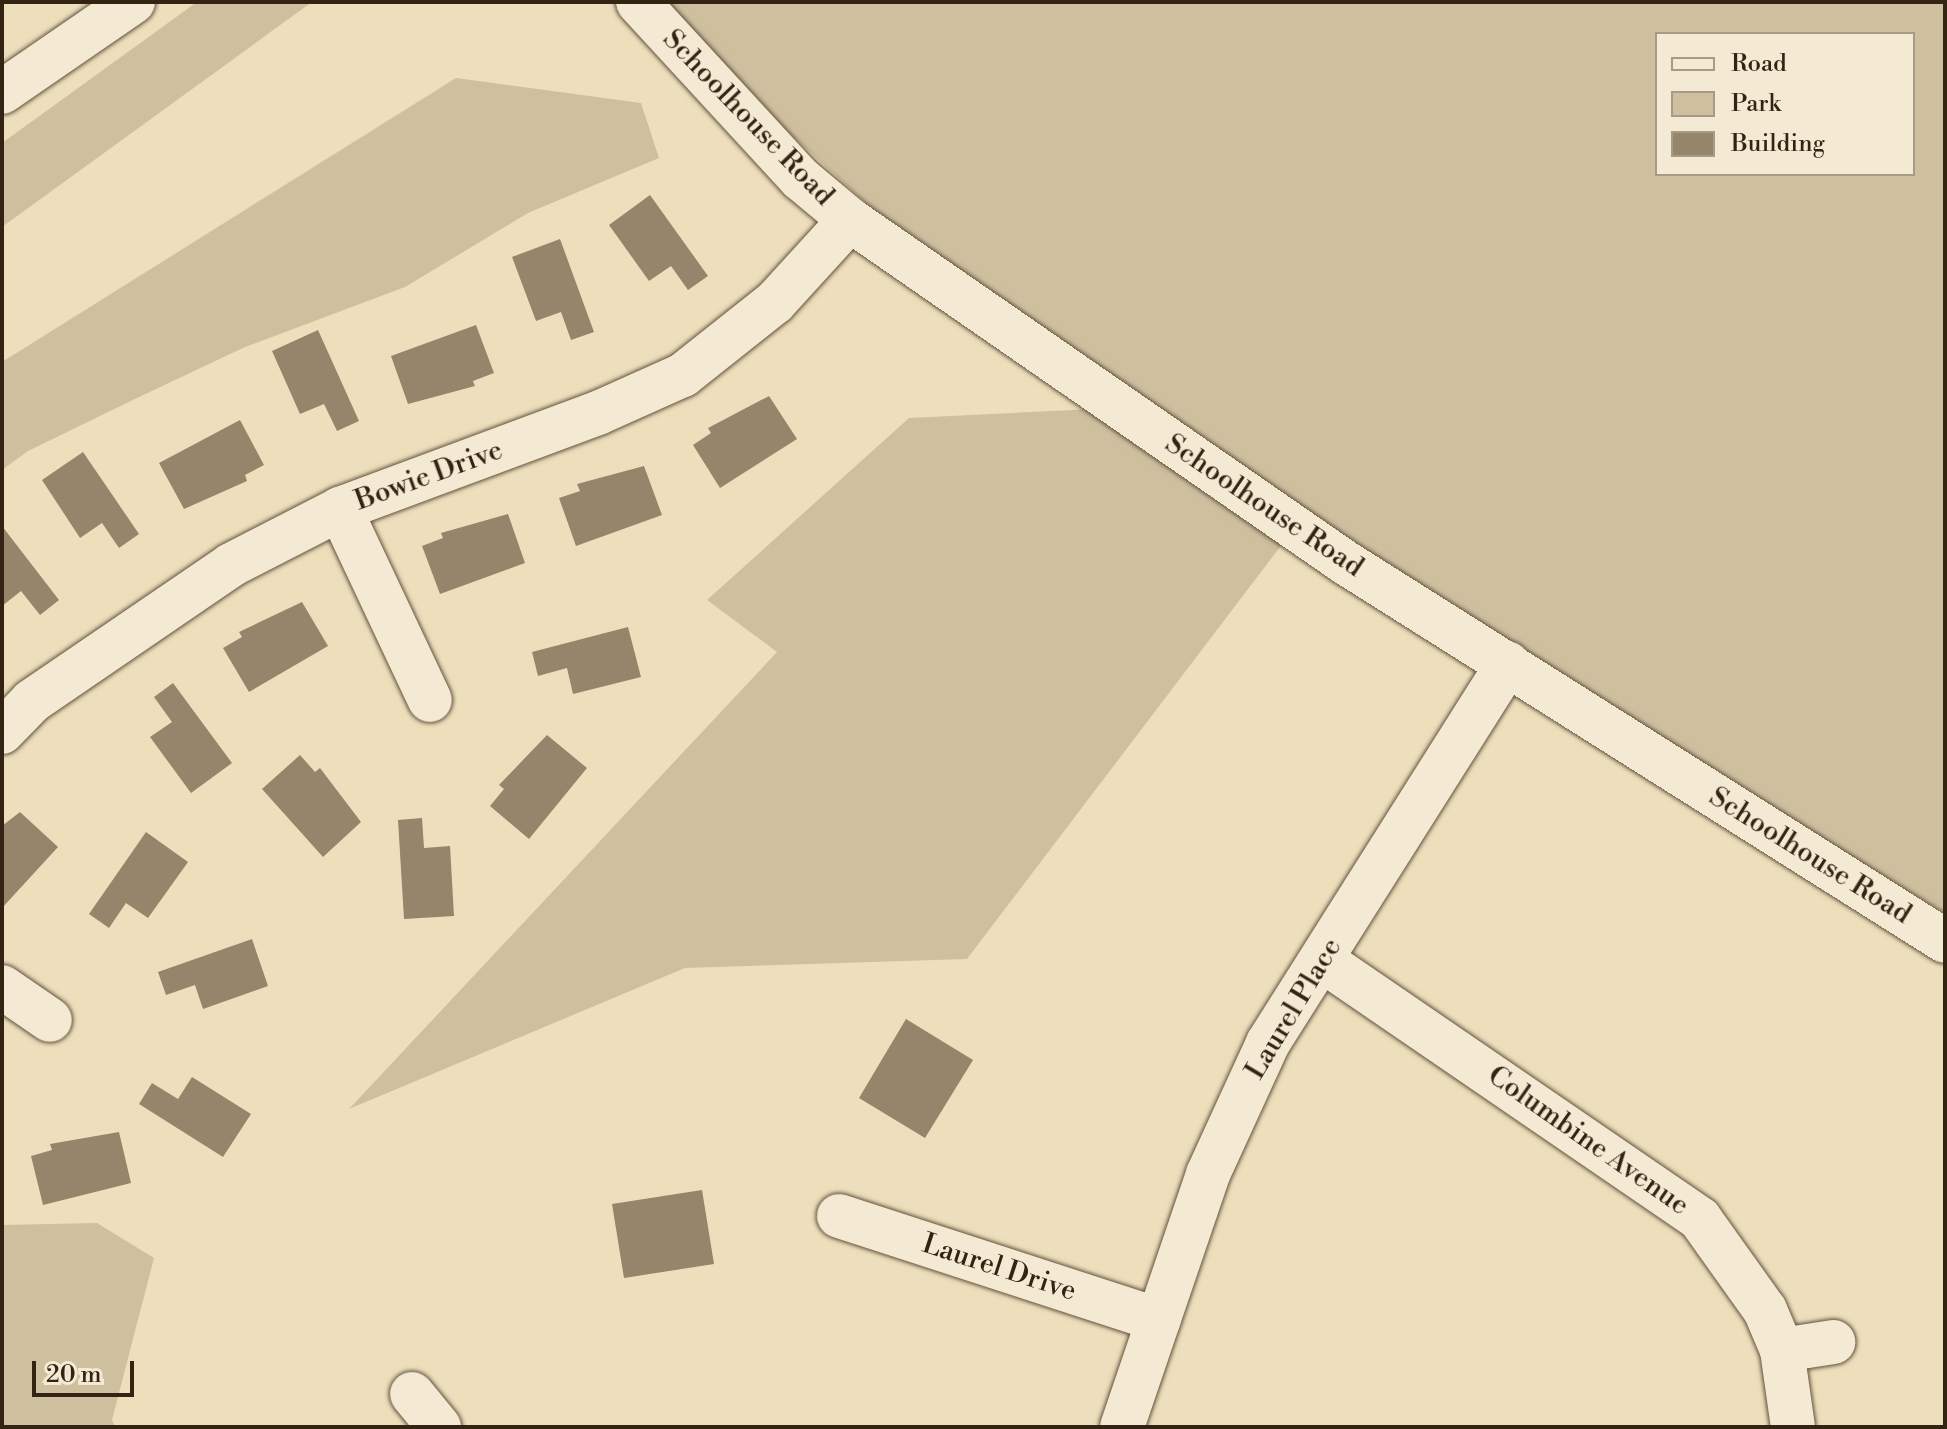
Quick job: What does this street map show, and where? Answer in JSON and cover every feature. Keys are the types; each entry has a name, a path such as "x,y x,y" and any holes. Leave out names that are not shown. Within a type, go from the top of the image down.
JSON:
{"street":[{"path":"2,92 133,2"},
{"name":"Schoolhouse Road","path":"638,2 801,179 850,220 1346,563 1945,941"},
{"name":"Bowie Drive","path":"2,732 32,701 231,565 340,509 598,413 683,375 775,302 850,220"},
{"path":"340,509 430,700"},
{"name":"Laurel Place","path":"1122,1427 1214,1161 1268,1043 1508,664"},
{"name":"Columbine Avenue","path":"1322,960 1700,1219 1758,1299 1782,1350 1793,1427"},
{"path":"2,987 50,1020"},
{"name":"Laurel Drive","path":"839,1216 1159,1320"},
{"path":"1782,1350 1833,1342"},
{"path":"412,1394 439,1427"}],"green space":[{"path":"197,2 312,2 2,227 2,143"},
{"path":"645,2 1945,2 1945,913 1289,535 967,959 685,968 349,1109 777,652 707,600 909,418 1093,409"},
{"path":"456,78 641,103 659,158 528,213 405,287 245,347 28,451 2,470 2,362"},
{"path":"97,1223 154,1258 112,1420 115,1427 2,1427 2,1225"}],"building":[{"path":"650,195 708,276 688,290 671,266 649,281 609,225"},
{"path":"560,239 594,332 571,340 561,312 536,321 512,257"},
{"path":"476,325 494,373 473,381 475,386 408,404 391,356"},
{"path":"318,330 359,421 337,431 324,404 300,414 272,351"},
{"path":"769,396 797,439 720,488 693,445 711,433 708,428"},
{"path":"240,420 264,465 245,475 247,481 184,509 159,463"},
{"path":"83,452 139,534 119,548 102,523 80,538 42,480"},
{"path":"644,466 662,515 576,546 559,498 580,491 577,484"},
{"path":"508,514 525,563 440,594 422,546 443,538 441,533"},
{"path":"2,526 59,600 40,615 21,591 2,606"},
{"path":"302,602 328,646 249,692 223,648 242,637 239,632"},
{"path":"628,627 641,677 573,694 567,668 538,676 532,652"},
{"path":"173,683 232,763 191,793 150,737 172,722 154,697"},
{"path":"547,735 587,768 529,839 490,806 504,789 499,785"},
{"path":"300,755 315,772 320,768 361,822 323,857 262,789"},
{"path":"20,812 58,847 2,908 2,826"},
{"path":"422,818 424,848 450,846 454,916 404,919 398,820"},
{"path":"146,832 188,862 148,918 126,903 109,928 89,914"},
{"path":"252,939 268,986 203,1009 195,985 166,995 158,972"},
{"path":"906,1019 973,1060 925,1138 859,1098"},
{"path":"192,1077 251,1114 223,1157 139,1104 152,1083 178,1099"},
{"path":"119,1132 131,1183 43,1205 31,1156 52,1150 50,1144"},
{"path":"702,1190 714,1264 624,1278 612,1204"}]}
